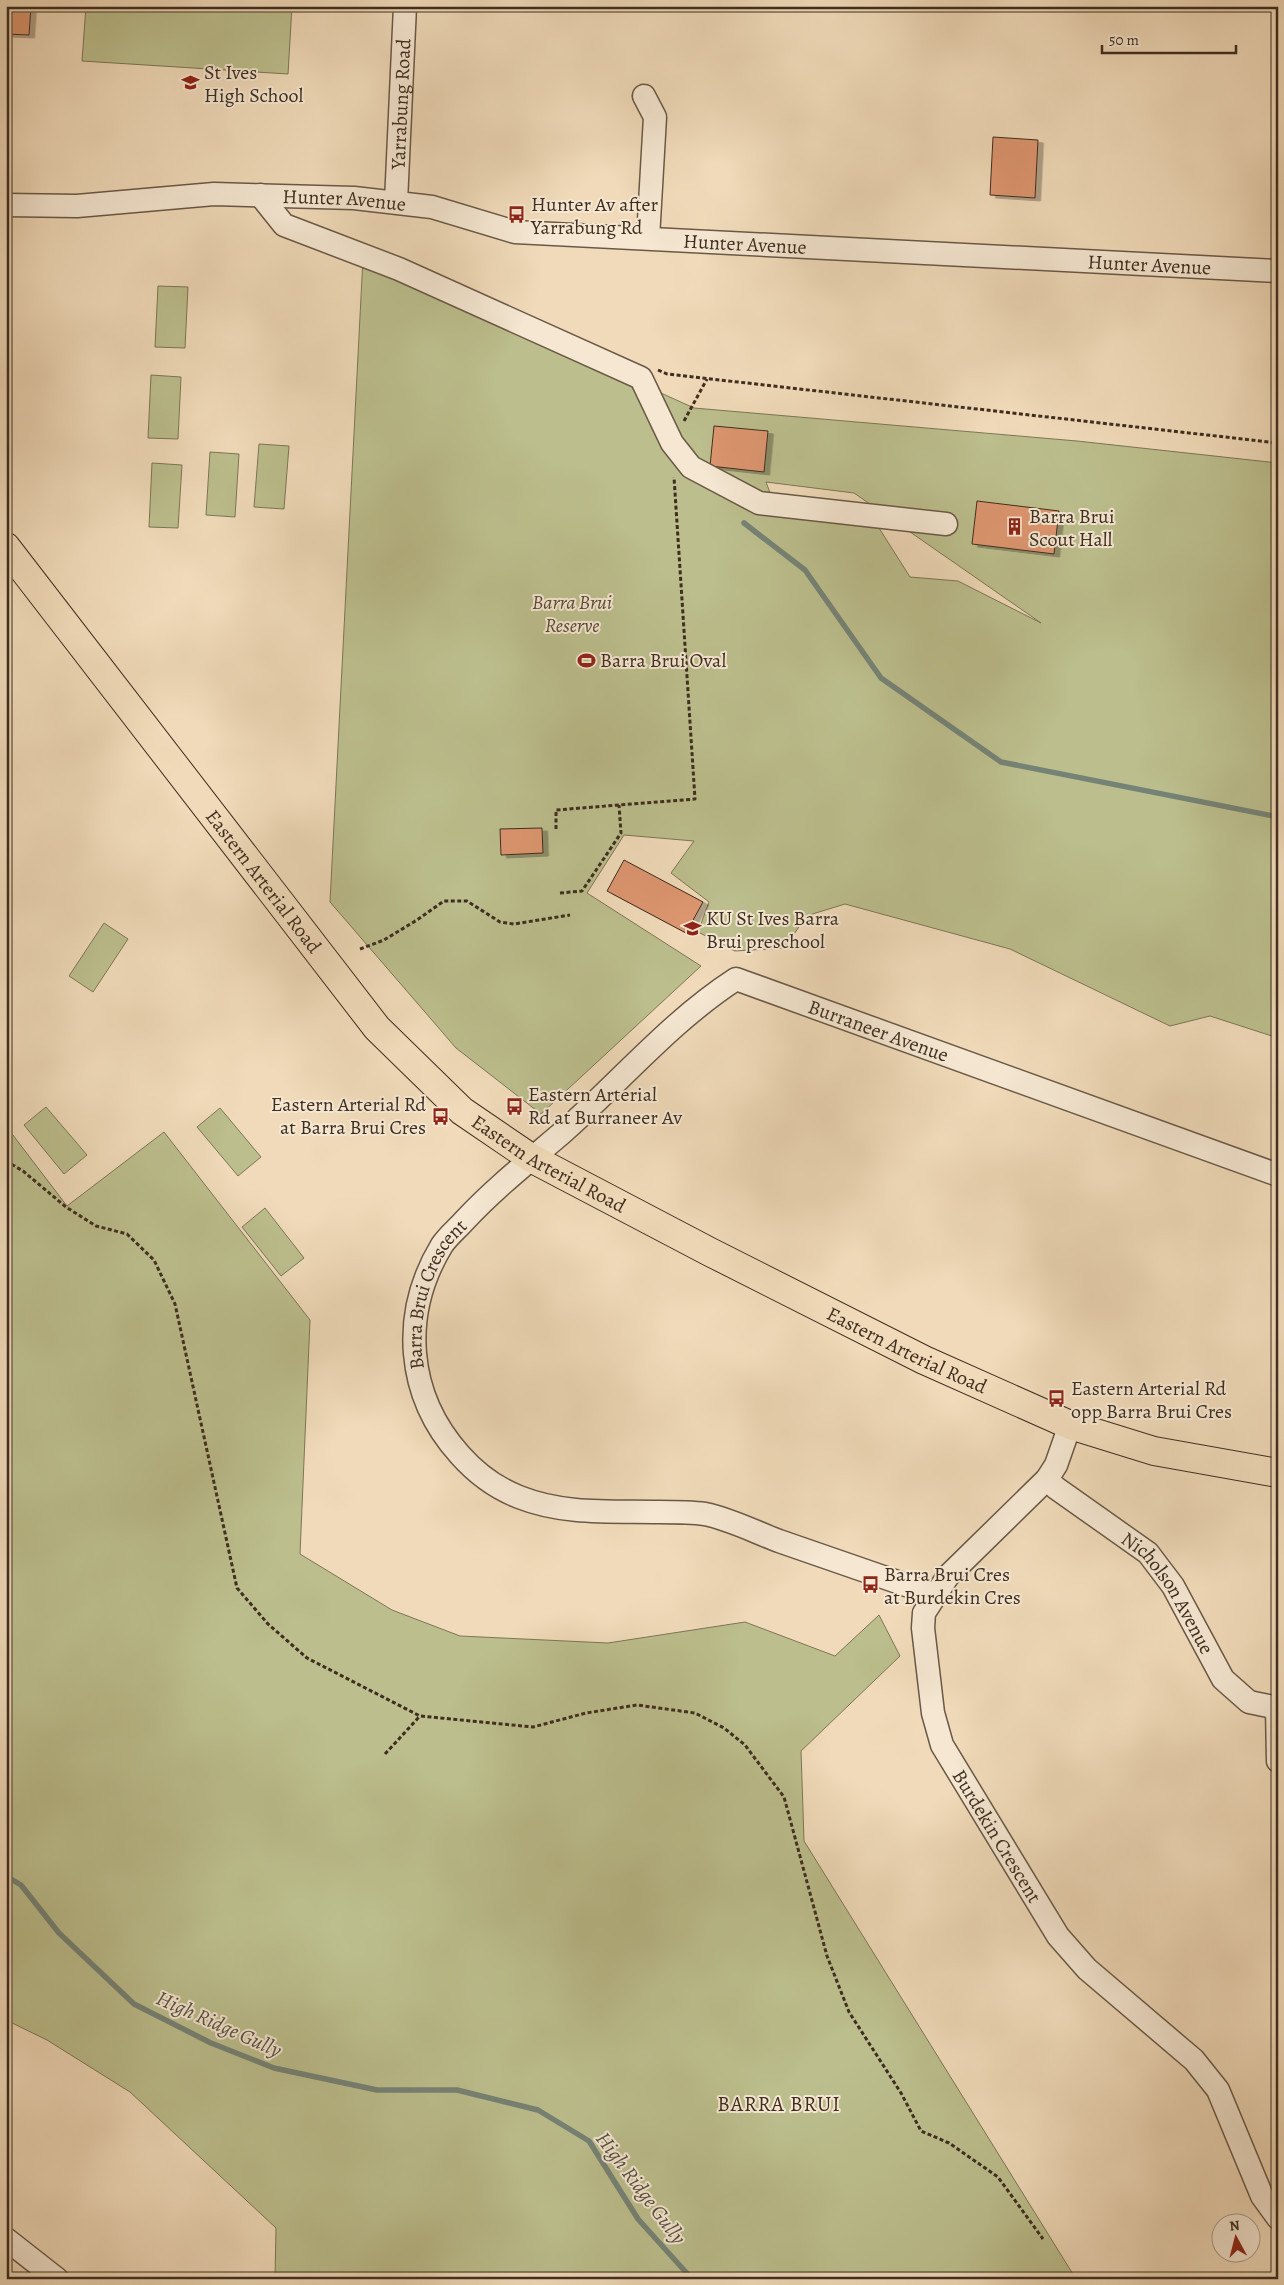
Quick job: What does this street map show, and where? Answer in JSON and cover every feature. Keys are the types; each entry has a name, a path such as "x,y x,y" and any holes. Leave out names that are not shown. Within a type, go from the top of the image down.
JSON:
{"main road":[{"name":"Eastern Arterial Road","path":"6,546 377,1028 462,1111 531,1158 710,1252 924,1360 1070,1426 1154,1451 1278,1474"}],"street":[{"name":"Yarrabung Road","path":"396,202 405,6"},
{"path":"644,96 655,117 648,238"},
{"name":"Hunter Avenue","path":"6,205 77,206 214,194 354,198 432,207 515,232 1278,271"},
{"path":"260,195 284,225 399,269 641,378 672,443 691,467 759,503 946,524"},
{"name":"Burraneer Avenue","path":"531,1158 562,1132 706,999 736,979 1278,1175"},
{"name":"Barra Brui Crescent","path":"531,1158 473,1212 444,1243 428,1272 419,1301 414,1326 414,1355 419,1380 435,1422 450,1444 468,1463 492,1483 518,1497 544,1506 570,1510 704,1514 935,1595"},
{"name":"Burdekin Crescent","path":"1070,1426 1056,1465 1048,1479 948,1576 924,1614 923,1628 933,1713 942,1745 1058,1936 1088,1969 1194,2060 1218,2090 1262,2196 1278,2218"},
{"name":"Nicholson Avenue","path":"1048,1479 1056,1488 1148,1553 1173,1586 1223,1679 1249,1702 1278,1708"},
{"path":"1278,1708 1278,1761"},
{"path":"6,2239 57,2279"}],"path":[{"path":"649,366 667,374 1278,443"},
{"path":"556,829 556,810 695,799 672,443 707,378"},
{"path":"560,893 582,891 621,833 619,805"},
{"path":"360,949 384,940 444,901 467,901 500,922 514,924 570,915"},
{"path":"6,1161 23,1172 66,1207 96,1226 127,1234 154,1260 174,1304 237,1588 268,1624 307,1658 420,1716 533,1727 586,1713 637,1706 695,1713 724,1728 745,1745 784,1797 827,1956 849,2012 901,2093 921,2131 949,2143 998,2176 1044,2239"},
{"path":"385,1754 420,1716"}],"green space":[{"path":"86,6 292,6 288,74 82,61"},
{"name":"Barra Brui Reserve","path":"363,258 694,408 1077,441 1278,463 1278,1038 1210,1016 1170,1026 1010,949 845,904 806,916 785,948 735,951 698,932 709,902 671,873 694,841 624,835 587,893 701,966 541,1114 456,1048 330,902","holes":["766,482 854,493 1041,623 958,581 910,577 879,528 844,520 779,517"]},
{"path":"158,286 188,287 185,348 155,347"},
{"path":"151,375 181,377 178,439 148,438"},
{"path":"259,444 289,446 284,509 254,507"},
{"path":"210,452 239,454 235,517 206,515"},
{"path":"152,463 182,465 178,528 149,527"},
{"path":"104,923 128,939 93,992 69,976"},
{"path":"46,1107 87,1155 64,1174 24,1125"},
{"path":"220,1108 261,1157 238,1176 197,1127"},
{"path":"6,1126 67,1206 164,1132 310,1320 300,1554 392,1610 460,1636 608,1643 745,1622 835,1656 879,1615 900,1656 801,1751 804,1841 1076,2279 275,2279 276,2228 130,2092 47,2040 6,2020"},
{"path":"265,1208 304,1258 281,1276 242,1227"}],"building":[{"path":"6,6 31,6 29,35 6,34"},
{"path":"993,137 1038,140 1035,198 990,195"},
{"path":"714,426 768,431 764,472 710,466"},
{"name":"Barra Brui Scout Hall","path":"977,501 1059,511 1054,554 972,544"},
{"path":"542,828 543,853 501,855 500,829"},
{"path":"624,860 703,902 686,933 607,891"}],"waterway":[{"path":"744,523 805,570 881,678 1001,762 1278,817"},
{"name":"High Ridge Gully","path":"6,1876 21,1885 59,1933 134,2004 211,2043 274,2068 377,2090 457,2090 538,2110 589,2141 638,2219 692,2279"}],"place":[{"name":"St Ives High School","path":"190,83"},
{"name":"Hunter Av after Yarrabung Rd","path":"517,215"},
{"name":"Barra Brui Scout Hall","path":"1015,527"},
{"name":"Barra Brui Oval","path":"586,660"},
{"name":"KU St Ives Barra Brui preschool","path":"692,929"},
{"name":"Eastern Arterial Rd at Burraneer Av","path":"514,1106"},
{"name":"Eastern Arterial Rd at Barra Brui Cres","path":"440,1116"},
{"name":"Eastern Arterial Rd opp Barra Brui Cres","path":"1057,1399"},
{"name":"Barra Brui Cres at Burdekin Cres","path":"870,1585"}],"district":[{"name":"BARRA BRUI","path":"779,2104"}]}
